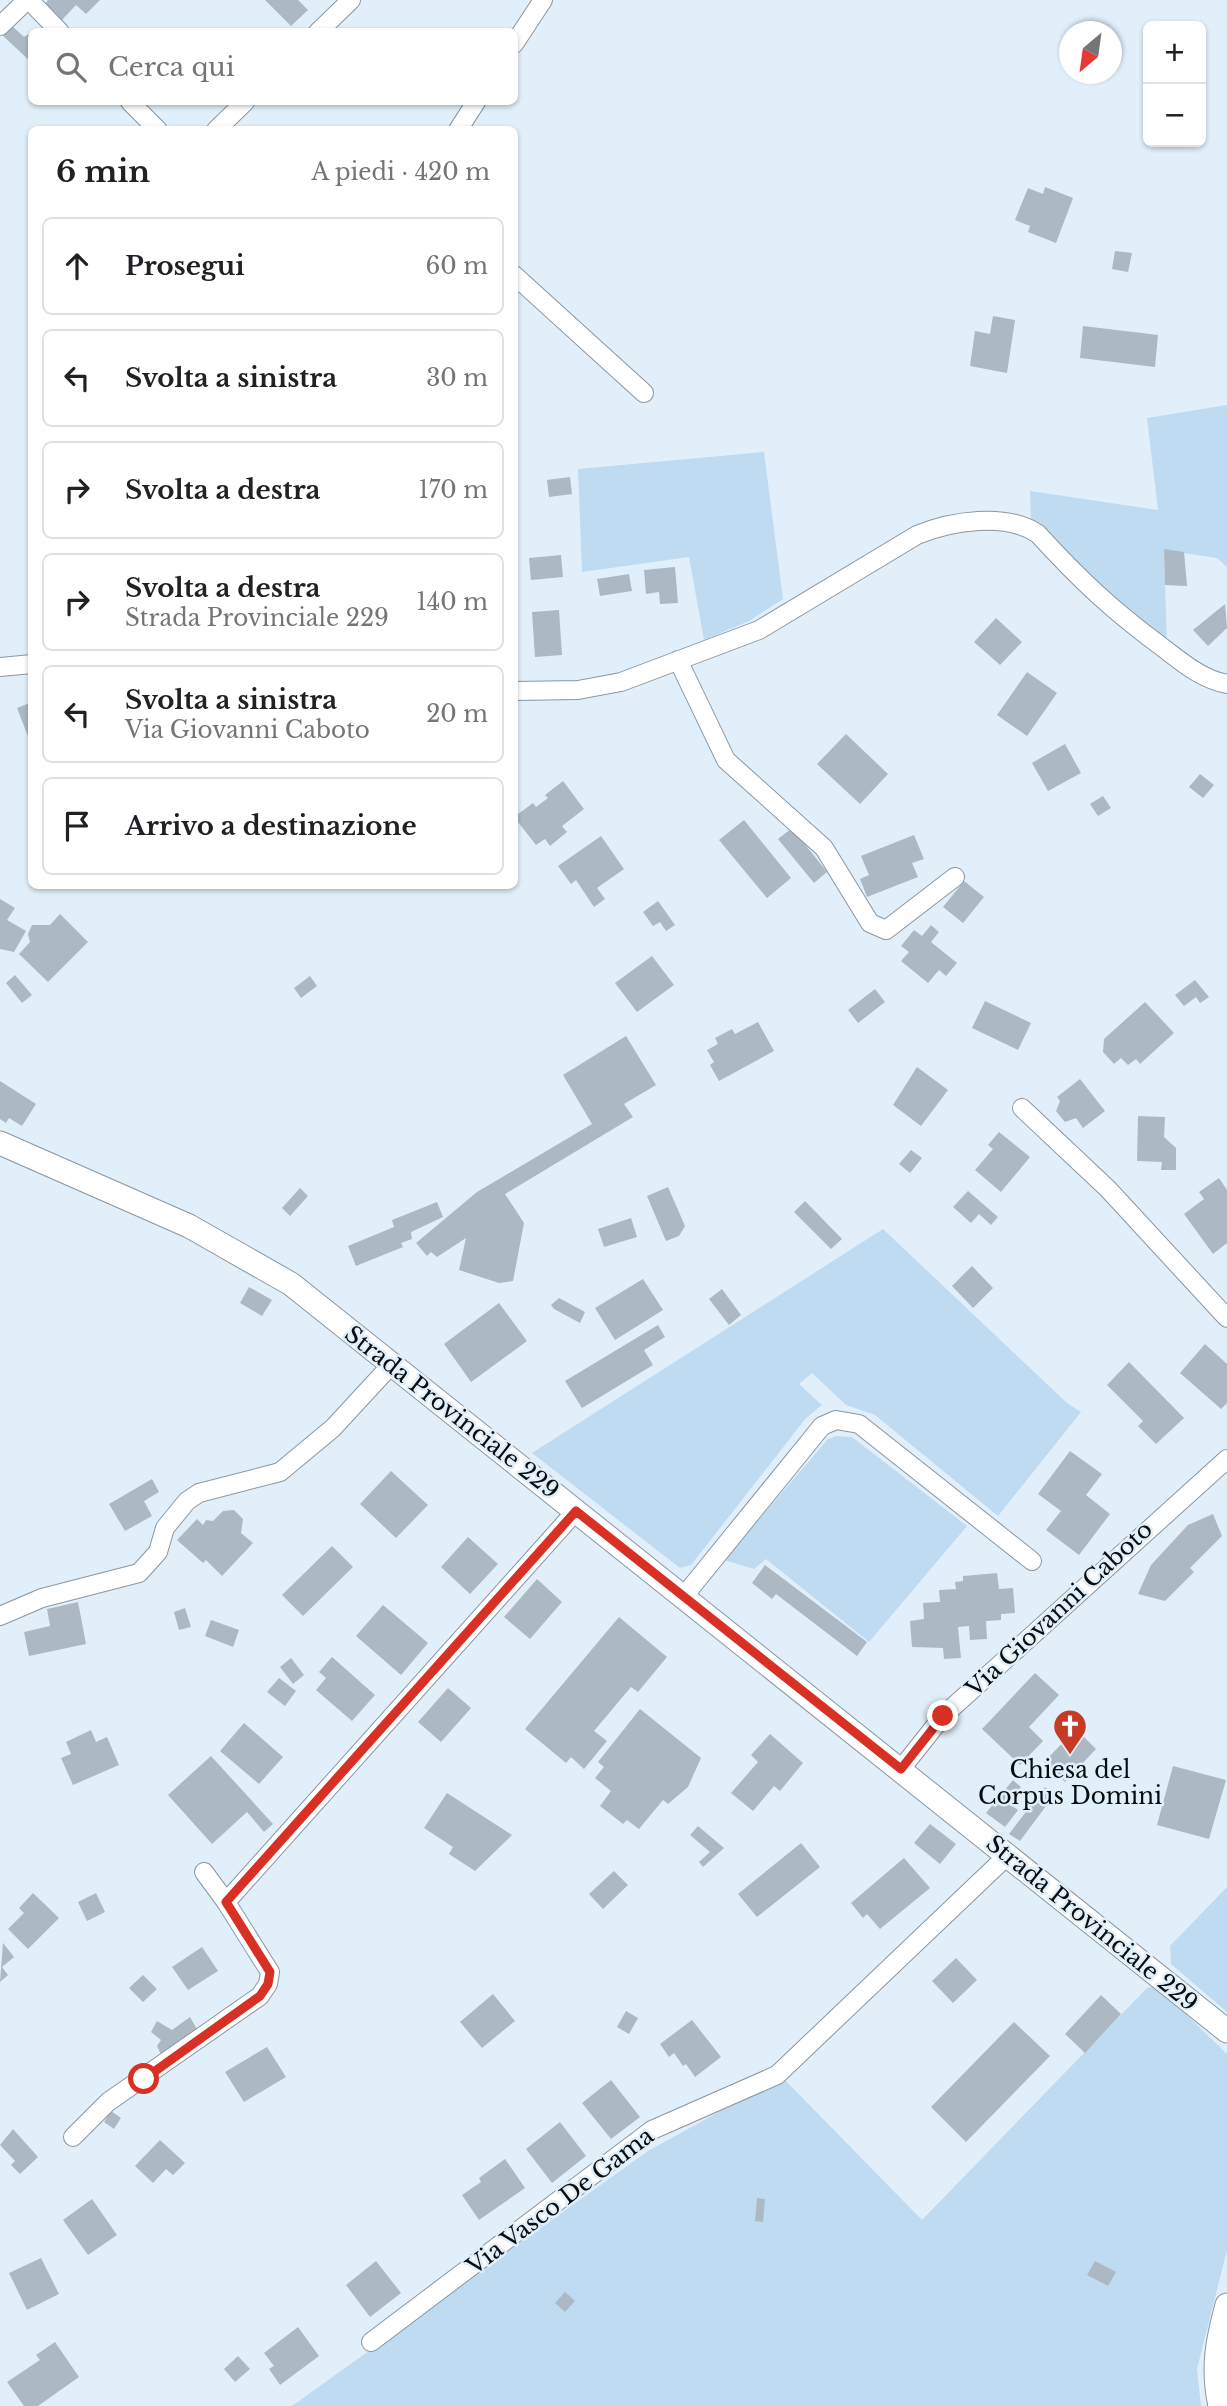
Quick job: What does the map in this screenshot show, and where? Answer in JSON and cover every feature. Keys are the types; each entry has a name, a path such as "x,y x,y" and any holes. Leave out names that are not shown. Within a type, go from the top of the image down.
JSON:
{"street":[{"path":"0,26 28,0 56,28"},
{"path":"322,28 351,0"},
{"path":"518,38 543,0"},
{"path":"133,105 154,126"},
{"path":"220,126 242,105"},
{"path":"461,126 474,105"},
{"path":"518,279 644,393"},
{"path":"518,691 578,690 621,682 760,630 917,535 939,526 1007,521 1026,525 1038,534 1083,584 1119,615 1211,681 1227,684"},
{"path":"678,660 726,760 824,848 870,923 886,930 955,877"},
{"path":"0,667 28,664"},
{"path":"1022,1108 1108,1189 1227,1318"},
{"name":"Strada Provinciale 229","path":"0,1143 189,1226 244,1255 290,1284 1227,2031"},
{"path":"0,1616 42,1598 139,1573 158,1552 165,1528 187,1502 199,1493 281,1472 333,1428 392,1364"},
{"path":"684,1596 822,1426 836,1420 859,1424 1032,1561"},
{"name":"Via Giovanni Caboto","path":"901,1769 943,1716 1227,1459"},
{"path":"226,1902 576,1511"},
{"name":"Via Vasco De Gama","path":"371,2342 652,2130 777,2075 1008,1855"},
{"path":"73,2137 108,2102 260,1996 268,1984 270,1972 204,1872"},
{"path":"1220,2406 1214,2379 1215,2345 1227,2305"}],"shaded area":[{"path":"1227,405 1227,567 1217,558 1164,550 1167,644 1119,604 1031,520 1030,491 1158,510 1147,418"},
{"path":"764,452 783,599 749,621 704,640 689,557 582,572 578,469"},
{"path":"883,1229 1067,1403 1081,1412 998,1516 875,1415 846,1405 812,1373 799,1384 822,1405 806,1418 691,1565 680,1568 532,1453"},
{"path":"836,1436 852,1437 967,1526 869,1642 766,1559 754,1569 724,1560 828,1439"},
{"path":"1227,1887 1227,2012 1171,1964 1170,1946"},
{"path":"1156,1985 1227,2054 1227,2250 1197,2369 1201,2406 292,2406 648,2151 782,2077 922,2220 1147,1988"}],"building":[{"path":"48,0 100,0 86,14 76,5 62,20 45,4"},
{"path":"265,0 298,0 308,10 291,26"},
{"path":"10,24 24,37 28,34 28,59 1,34"},
{"path":"1045,187 1073,198 1056,243 1028,232 1030,226 1015,220 1028,188 1043,194"},
{"path":"1115,251 1132,253 1128,272 1112,269"},
{"path":"993,316 1015,320 1007,373 970,366 975,331 990,334"},
{"path":"1083,326 1158,335 1155,367 1080,358"},
{"path":"570,477 572,494 549,497 547,480"},
{"path":"1164,549 1184,552 1187,586 1165,585"},
{"path":"561,555 563,577 531,580 529,558"},
{"path":"675,567 678,603 660,604 659,592 646,594 644,570"},
{"path":"629,574 632,591 600,596 597,579"},
{"path":"1225,604 1227,628 1208,646 1193,630"},
{"path":"559,610 562,655 535,657 532,612"},
{"path":"996,618 1022,642 1000,665 974,642"},
{"path":"1027,672 1057,693 1027,736 997,715"},
{"path":"28,704 28,736 17,708"},
{"path":"846,734 888,774 860,804 817,764"},
{"path":"1065,744 1081,773 1048,791 1032,763"},
{"path":"1200,774 1214,785 1203,798 1189,787"},
{"path":"563,781 584,809 562,826 567,832 550,846 545,839 536,845 518,822 518,814 533,803 536,807 548,798 545,795"},
{"path":"1103,796 1111,808 1098,816 1090,804"},
{"path":"744,820 791,878 767,898 719,840"},
{"path":"792,828 827,872 814,883 778,839"},
{"path":"914,835 924,859 912,863 918,877 867,897 860,879 869,875 861,856"},
{"path":"601,836 624,869 597,888 605,899 594,907 576,880 571,884 558,866"},
{"path":"964,881 984,897 963,923 943,907"},
{"path":"0,899 15,908 7,920 26,931 14,952 0,949"},
{"path":"658,901 675,925 666,931 660,922 653,926 643,912"},
{"path":"60,914 88,942 48,982 19,954 30,942 28,934 32,925 50,925"},
{"path":"931,925 939,932 931,942 957,963 946,976 939,970 928,983 901,961 909,952 901,946 914,930 922,936"},
{"path":"652,956 674,985 637,1012 615,983"},
{"path":"15,975 32,995 22,1003 6,983"},
{"path":"310,976 317,986 301,998 294,988"},
{"path":"1195,980 1209,997 1200,1003 1196,997 1184,1006 1175,995"},
{"path":"875,989 885,1002 858,1023 848,1010"},
{"path":"985,1001 1031,1023 1018,1050 972,1028"},
{"path":"1145,1002 1174,1033 1140,1064 1136,1059 1128,1065 1121,1058 1114,1064 1103,1052 1104,1039"},
{"path":"758,1022 774,1051 719,1081 710,1065 714,1062 707,1050 718,1044 715,1038 732,1029 735,1034"},
{"path":"626,1036 656,1085 624,1104 633,1117 505,1194 524,1223 513,1281 499,1283 459,1270 466,1238 437,1257 431,1252 427,1256 416,1243 477,1192 592,1124 563,1075"},
{"path":"917,1067 948,1090 921,1126 893,1105"},
{"path":"1080,1079 1105,1111 1083,1128 1076,1118 1065,1122 1056,1111 1060,1101 1057,1097"},
{"path":"0,1081 36,1104 22,1126 9,1118 6,1123 0,1119"},
{"path":"1138,1116 1165,1117 1164,1137 1176,1148 1176,1170 1161,1170 1162,1162 1137,1161"},
{"path":"999,1132 1030,1157 1001,1192 975,1170 993,1149 988,1145"},
{"path":"911,1150 922,1158 910,1173 899,1164"},
{"path":"1219,1178 1227,1190 1227,1243 1213,1254 1184,1214 1204,1199 1199,1192"},
{"path":"668,1187 685,1226 679,1236 666,1241 647,1196"},
{"path":"300,1188 308,1196 290,1216 282,1208"},
{"path":"968,1191 998,1217 991,1225 979,1214 971,1223 953,1207"},
{"path":"805,1201 842,1239 831,1249 794,1212"},
{"path":"437,1202 443,1217 411,1232 412,1239 401,1243 403,1247 356,1266 348,1246 394,1227 392,1220"},
{"path":"631,1218 637,1237 604,1247 598,1229"},
{"path":"972,1266 993,1288 973,1308 952,1286"},
{"path":"643,1279 663,1310 615,1340 595,1308"},
{"path":"249,1287 272,1300 262,1316 240,1303"},
{"path":"722,1289 741,1315 729,1325 709,1299"},
{"path":"559,1298 585,1312 580,1323 554,1309 551,1305"},
{"path":"499,1303 527,1341 471,1382 444,1344"},
{"path":"658,1325 665,1337 644,1350 653,1365 582,1408 565,1381"},
{"path":"1205,1344 1227,1364 1227,1403 1221,1409 1180,1373"},
{"path":"1129,1362 1184,1418 1156,1444 1138,1426 1143,1421 1107,1385"},
{"path":"1070,1451 1102,1474 1086,1495 1110,1514 1079,1555 1046,1530 1061,1511 1038,1494"},
{"path":"391,1471 428,1505 396,1538 360,1504"},
{"path":"152,1479 159,1492 144,1501 152,1516 125,1531 109,1504"},
{"path":"234,1510 243,1519 241,1533 253,1543 222,1576 206,1560 203,1563 177,1540 197,1519 203,1525 206,1520 213,1521 223,1511"},
{"path":"1213,1514 1222,1536 1190,1568 1194,1572 1165,1601 1138,1594 1151,1565 1188,1525"},
{"path":"468,1537 498,1564 470,1594 441,1567"},
{"path":"332,1546 353,1567 303,1616 282,1595"},
{"path":"765,1565 867,1642 857,1656 776,1594 772,1599 752,1583"},
{"path":"997,1573 999,1589 1013,1588 1015,1613 1001,1614 1001,1620 986,1621 987,1639 970,1640 969,1626 958,1627 961,1658 944,1659 943,1648 912,1647 910,1621 924,1619 923,1603 940,1602 939,1590 956,1589 955,1582 963,1581 963,1576"},
{"path":"537,1579 562,1602 530,1639 504,1617"},
{"path":"78,1602 86,1644 29,1656 24,1632 50,1626 47,1609"},
{"path":"383,1605 428,1643 401,1675 356,1636"},
{"path":"185,1608 191,1627 179,1630 174,1612"},
{"path":"619,1617 667,1657 638,1692 631,1687 594,1731 607,1741 584,1769 571,1757 566,1763 525,1729"},
{"path":"211,1620 239,1630 233,1647 205,1636"},
{"path":"332,1657 375,1695 352,1721 316,1690 326,1678 319,1672"},
{"path":"291,1658 304,1675 293,1684 280,1667"},
{"path":"1035,1673 1059,1695 1029,1727 1043,1741 1020,1765 982,1729"},
{"path":"279,1678 296,1691 285,1706 267,1692"},
{"path":"448,1688 471,1708 441,1742 418,1722"},
{"path":"640,1709 701,1758 688,1787 668,1804 663,1800 639,1829 627,1820 623,1824 600,1806 611,1791 595,1778 604,1767 598,1762"},
{"path":"244,1723 283,1757 259,1784 220,1751"},
{"name":"Chiesa del Corpus Domini","path":"1076,1729 1096,1749 1065,1782 1044,1762"},
{"path":"91,1730 96,1742 107,1737 119,1765 73,1785 61,1758 71,1754 66,1742"},
{"path":"770,1734 803,1763 780,1791 774,1786 753,1811 731,1793 758,1762 751,1755"},
{"path":"211,1756 273,1824 264,1832 247,1812 212,1844 168,1795"},
{"path":"1173,1766 1226,1780 1209,1839 1157,1825"},
{"path":"1013,1780 1021,1787 1012,1799 1008,1796 1004,1800 1018,1810 1005,1827 986,1813"},
{"path":"1045,1787 1055,1794 1020,1841 1009,1834"},
{"path":"447,1793 512,1835 475,1871 449,1854 453,1847 424,1828"},
{"path":"930,1824 956,1844 940,1864 914,1843"},
{"path":"698,1826 724,1848 703,1867 699,1862 710,1852 690,1835"},
{"path":"801,1843 820,1867 757,1917 738,1894"},
{"path":"904,1858 930,1888 880,1929 867,1914 863,1918 851,1903"},
{"path":"614,1871 628,1885 603,1909 589,1894"},
{"path":"33,1893 59,1918 28,1949 8,1929 24,1913 19,1908"},
{"path":"96,1893 105,1912 87,1921 78,1902"},
{"path":"3,1943 14,1957 2,1967 8,1975 0,1982"},
{"path":"202,1947 218,1971 188,1990 172,1967"},
{"path":"956,1958 977,1980 953,2003 932,1981"},
{"path":"143,1975 157,1989 143,2002 129,1988"},
{"path":"493,1994 515,2021 482,2048 460,2022"},
{"path":"1101,1995 1121,2014 1085,2053 1065,2034"},
{"path":"626,2011 638,2018 629,2034 617,2027"},
{"path":"190,2017 198,2031 162,2057 157,2046 161,2040 151,2032 157,2021 172,2030"},
{"path":"692,2020 721,2057 695,2077 674,2053 669,2057 660,2044"},
{"path":"1014,2022 1050,2056 966,2142 931,2107"},
{"path":"267,2047 286,2077 244,2102 225,2072"},
{"path":"611,2080 640,2117 611,2139 582,2103"},
{"path":"111,2111 121,2118 114,2129 104,2122"},
{"path":"560,2122 586,2156 552,2183 526,2149"},
{"path":"13,2129 38,2157 20,2174 11,2165 15,2161 0,2145"},
{"path":"160,2140 185,2163 173,2175 166,2169 153,2183 135,2166"},
{"path":"505,2159 525,2188 479,2220 462,2195 481,2182 479,2178"},
{"path":"757,2198 765,2199 763,2222 755,2221"},
{"path":"92,2199 117,2235 88,2255 63,2220"},
{"path":"41,2258 59,2294 27,2310 9,2273"},
{"path":"376,2261 401,2293 370,2317 346,2285"},
{"path":"1095,2261 1116,2272 1108,2286 1087,2275"},
{"path":"565,2292 575,2301 565,2312 555,2303"},
{"path":"298,2327 319,2356 280,2385 269,2369 274,2366 264,2353"},
{"path":"55,2342 79,2377 38,2406 24,2406 7,2382 40,2360 36,2355"},
{"path":"238,2356 250,2369 235,2382 224,2369"}],"place":[{"name":"Chiesa del Corpus Domini","path":"1070,1756"}],"route":[{"path":"144,2079 260,1996 268,1984 270,1972 226,1902 576,1511 901,1769 943,1716"}]}
